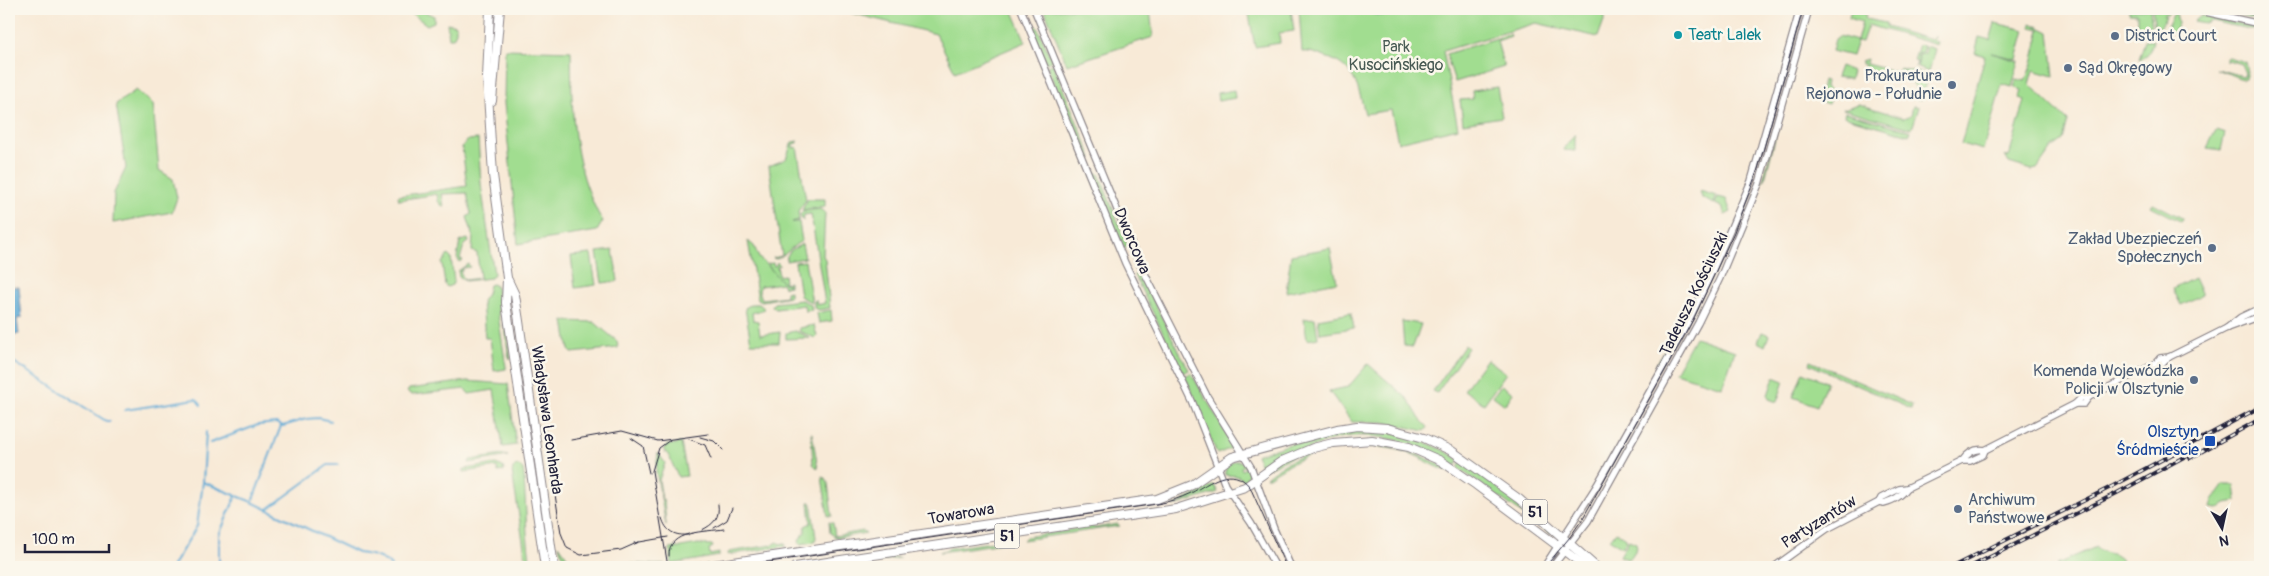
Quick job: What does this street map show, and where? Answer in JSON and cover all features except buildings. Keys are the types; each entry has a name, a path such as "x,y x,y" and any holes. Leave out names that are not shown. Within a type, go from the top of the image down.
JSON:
{"main road":[{"name":"Władysława Leonharda","path":"490,9 487,58 493,176 507,278 506,303 544,566"},
{"name":"Władysława Leonharda","path":"490,116 496,78 500,9"},
{"name":"Władysława Leonharda","path":"507,278 515,295 555,567"},
{"name":"51","path":"1218,466 1230,458 1337,429 1373,427 1406,432 1452,451 1519,499 1564,539 1565,548 1586,567"},
{"name":"51","path":"1229,492 1245,487 1289,458 1324,445 1363,440 1398,445 1421,451 1454,470 1565,548 1596,567"},
{"name":"Towarowa","path":"700,567 1157,499 1188,488 1218,466"},
{"name":"Towarowa","path":"795,567 1166,512 1229,492"}],"street":[{"name":"Dworcowa","path":"1021,9 1125,263 1192,401 1229,492"},
{"name":"Dworcowa","path":"1034,9 1137,258 1206,396 1244,455 1256,480"},
{"name":"Tadeusza Kościuszki","path":"1564,539 1597,486 1696,308 1746,197 1800,9"},
{"name":"Tadeusza Kościuszki","path":"1552,567 1588,521 1720,278 1750,209 1765,166 1809,9"},
{"path":"2192,9 2260,24"},
{"path":"1027,24 1039,20"},
{"path":"1087,170 1098,166"},
{"name":"Partyzantów","path":"2227,328 2241,317 2260,308"},
{"name":"Partyzantów","path":"1774,567 1840,521 1879,502 1884,503 1902,495 1907,488 1962,461 1970,453 1979,449 1985,450 2075,404 2081,398 2089,397 2155,364 2160,365 2169,357 2227,328 2260,316"},
{"path":"1660,373 1667,377"},
{"path":"1256,480 1274,529 1292,567"},
{"path":"1229,492 1251,523 1276,567"},
{"name":"Tadeusza Kościuszki","path":"1544,567 1565,548"}],"green space":[{"path":"400,9 413,9 425,12 434,16 434,22 427,25 407,10"},
{"path":"850,9 1012,9 1026,42 955,72 936,34 851,13"},
{"path":"1044,9 1150,9 1153,37 1067,65"},
{"path":"1248,9 1291,9 1294,31 1279,33 1280,43 1255,47"},
{"name":"Park Kusocińskiego","path":"1299,9 1608,9 1598,37 1536,23 1443,51 1458,128 1398,142 1391,110 1365,114 1354,79 1343,66 1314,53 1302,52"},
{"path":"1851,9 1857,9 1866,14 1865,19 1886,23 1886,27 1931,40 1935,36 1933,41 1937,42 1937,45 1868,25 1862,42 1857,41 1862,22 1849,18"},
{"path":"2129,9 2150,9 2152,27 2137,28 2137,13 2129,13"},
{"path":"2152,9 2170,10 2168,14 2164,13 2164,16 2166,16 2158,32 2155,29"},
{"path":"2206,9 2259,17 2258,20"},
{"path":"2174,13 2176,13 2178,24 2173,32 2164,32"},
{"path":"2201,16 2257,27 2254,30 2211,21 2205,24 2194,22"},
{"path":"447,23 456,25 456,32 453,38 449,38"},
{"path":"1995,23 2025,30 2017,59 1991,53 2019,61 2012,87 2002,84 1983,150 1961,144 1985,56 1975,53 1979,37 1990,40"},
{"path":"2031,23 2049,32 2054,76 2033,70 2029,84 2068,121 2063,140 2052,148 2037,169 2032,170 2009,163 2005,156 2009,157 2025,100 2019,98 2022,90 2014,87 2017,79 2025,81 2032,64 2040,29 2031,27"},
{"path":"1035,25 1052,61 1046,63 1033,32 1033,26"},
{"path":"1510,34 1511,36 1497,41 1504,67 1455,82 1446,54"},
{"path":"1839,36 1857,41 1852,56 1832,51 1835,39"},
{"path":"2153,40 2147,54 2139,59 2145,41"},
{"path":"1919,44 1924,45 1922,53 1918,54 1918,58 1920,54 1925,54 1925,46 1935,49 1929,72 1917,68 1919,59 1915,68 1917,62 1914,61"},
{"path":"505,49 571,51 575,137 587,187 603,221 597,231 518,244 504,103"},
{"path":"2228,57 2245,62 2247,72 2245,78 2242,79 2216,69 2243,76 2245,73 2241,64 2228,60 2226,62"},
{"path":"1867,59 1866,64 1898,72 1900,68 1903,69 1900,78 1872,71 1861,74 1864,65 1861,64 1861,61"},
{"path":"1053,64 1092,158 1086,161 1047,66"},
{"path":"1840,66 1852,71 1850,79 1836,77"},
{"path":"1904,69 1928,75 1921,100 1915,98 1917,89 1912,82 1913,76 1911,76 1911,82 1902,79"},
{"path":"1823,80 1826,81 1825,87 1832,92 1828,104 1819,101"},
{"path":"1497,87 1502,117 1463,123 1460,100 1473,99 1472,91"},
{"path":"136,90 153,104 159,170 173,179 177,198 172,212 113,223 114,193 126,168 116,104"},
{"path":"1234,90 1235,98 1218,101 1217,93"},
{"path":"1859,104 1903,118 1911,115 1913,106 1919,107 1912,129 1843,109"},
{"path":"1845,112 1911,131 1909,135 1844,116"},
{"path":"1781,114 1766,175 1762,183"},
{"path":"2216,130 2225,133 2221,150 2207,148"},
{"path":"1575,134 1575,151 1563,150"},
{"path":"478,139 481,184 494,274 491,278 465,281 459,277 458,271 462,268 462,271 460,271 464,280 480,278 477,253 472,251 473,235 467,217 471,214 467,193 442,194 444,208 438,201 437,194 399,200 398,196 467,186 462,147 468,140"},
{"path":"798,141 798,143 793,144 793,148 797,147 806,200 798,211 799,220 792,222 799,222 802,241 782,256 769,166 786,159 792,142"},
{"path":"1095,172 1099,174 1128,247 1124,248 1092,176"},
{"path":"1700,191 1716,196 1714,204 1702,198"},
{"path":"1718,197 1726,199 1731,212 1725,215 1722,207 1715,204"},
{"path":"808,199 825,199 825,207 802,210"},
{"path":"2153,203 2182,219 2180,221 2151,206"},
{"path":"820,209 825,212 823,256 825,259 830,308 819,310 814,308 814,301 816,300 817,305 825,303 811,214 804,215 803,221 800,215 803,211"},
{"path":"468,239 469,242 464,245 460,259 463,260 460,262 457,258 460,241"},
{"path":"748,241 754,246 759,258 789,286 784,287 782,283 760,286 759,291 762,299 786,296 786,292 790,291 790,296 762,301 758,299"},
{"path":"802,244 805,258 786,261 789,252"},
{"path":"1330,248 1337,282 1286,292 1291,255"},
{"path":"613,250 618,281 602,283 597,252"},
{"path":"591,254 596,285 575,288 571,256"},
{"path":"448,255 451,258 454,281 452,285 447,287 445,285 442,263"},
{"path":"805,261 812,303 800,296 795,262"},
{"path":"777,262 780,265 777,266 779,276 784,275 785,283 789,282 789,286 778,278 767,264 773,263 774,266"},
{"path":"1139,273 1189,370 1183,373 1134,275"},
{"path":"2194,278 2202,295 2181,305 2173,289"},
{"path":"489,285 496,286 506,367 506,369 494,371 490,338 485,338 482,301 487,294"},
{"path":"499,289 501,291 511,359 509,358"},
{"path":"802,300 811,305 812,310 805,311 804,305 776,309 772,306 774,303"},
{"path":"752,304 759,304 765,309 752,313 753,320 758,321 760,335 780,332 779,343 751,343 745,308"},
{"path":"831,310 832,321 819,323 817,313"},
{"path":"1351,313 1354,328 1320,333 1318,319"},
{"path":"1315,318 1318,338 1307,340 1304,319"},
{"path":"564,321 594,322 617,341 618,348 572,353 569,350"},
{"path":"1402,321 1421,324 1413,347 1404,346"},
{"path":"814,325 817,336 815,338 799,331 799,328"},
{"path":"1676,329 1679,329 1658,367 1656,365"},
{"path":"795,331 810,338 786,339 786,333"},
{"path":"1762,332 1769,335 1765,346 1758,342"},
{"path":"1695,337 1735,351 1722,387 1675,373"},
{"path":"1465,345 1468,348 1437,393 1433,391"},
{"path":"1487,359 1506,373 1484,404 1464,390"},
{"path":"1810,361 1912,405 1911,409 1809,364"},
{"path":"1368,364 1408,399 1420,419 1428,427 1425,431 1383,422 1352,422 1329,391 1348,387"},
{"path":"1803,372 1827,382 1817,406 1793,397"},
{"path":"1191,373 1234,447 1217,454 1185,376"},
{"path":"1774,377 1784,381 1777,402 1769,399 1768,395"},
{"path":"467,381 508,384 516,445 503,447 494,390 469,394 465,389 412,395 407,392 409,389"},
{"path":"1501,385 1513,393 1505,405 1493,396"},
{"path":"1354,430 1368,430 1409,437 1435,446 1460,460 1455,466 1412,445 1378,437 1361,436 1330,440 1263,470 1256,455 1309,438"},
{"path":"812,433 818,469 813,464"},
{"path":"681,443 687,476 678,477 669,456 663,449 668,445"},
{"path":"1366,444 1404,450 1428,459 1451,471 1409,453 1372,446 1354,446 1318,453 1301,459 1266,477 1296,458 1330,448"},
{"path":"658,453 665,463 659,480 662,500 664,500 666,525 656,471"},
{"path":"503,455 508,456 469,463 470,460"},
{"path":"1234,461 1240,461 1246,465 1241,467 1242,470 1247,466 1249,473 1246,481 1237,476 1225,475 1226,467"},
{"path":"1462,461 1525,508 1553,532 1551,534 1458,468"},
{"path":"496,464 503,467 504,471 498,472 497,467 464,472 464,469"},
{"path":"519,466 523,469 524,476 530,560 526,560 512,472 514,467"},
{"path":"822,477 828,483 832,516 828,516"},
{"path":"1214,485 1218,492 1174,506"},
{"path":"2224,485 2235,485 2237,501 2226,503 2218,509 2211,508 2213,500"},
{"path":"809,502 811,502 816,538 814,542 800,544 799,540 805,532 805,526 811,523"},
{"path":"829,522 833,523 835,536 863,531 866,533 836,538 830,533"},
{"path":"1118,524 1120,526 1023,540 1026,537 1092,526 1095,528"},
{"path":"1616,532 1627,539 1623,547 1610,540"},
{"path":"1006,540 1010,542 940,552 950,548"},
{"path":"1629,540 1636,543 1637,548 1631,557 1627,559 1620,556"},
{"path":"777,542 780,544 785,543 786,546 727,555 729,552 772,545"},
{"path":"698,544 712,545 713,547 709,549 710,555 719,553 719,556 672,564 670,549"},
{"path":"559,545 570,561 665,565 621,564 577,567 565,558"},
{"path":"2096,547 2099,550 2119,557 2122,560 2119,567 2105,565 2104,567 2057,567 2057,564"},
{"path":"894,557 900,558 859,564 856,562"}],"water":[{"path":"1364,9 1398,9 1390,14 1376,15"},
{"path":"9,278 13,287 19,287 22,318 17,319 19,334 15,335 9,331"}],"waterway":[{"path":"9,359 106,421 110,421"},
{"path":"125,410 196,399 201,405"},
{"path":"210,443 258,425 276,423 283,426 306,419 318,418 331,421"},
{"path":"252,502 281,426"},
{"path":"206,432 203,482 252,502 358,553 380,558 391,566"},
{"path":"268,509 328,465 338,465"},
{"path":"172,567 197,526 203,482"},
{"path":"219,567 219,535 236,496"}],"tram line":[{"path":"1545,567 1583,518 1694,318 1734,232 1758,169 1803,9"},
{"path":"2215,9 2236,12"},
{"path":"2228,9 2260,16"},
{"path":"545,430 561,533 567,548 581,555 621,550 639,542"},
{"path":"571,440 622,431 658,441 708,434"},
{"path":"700,437 714,441 723,450"},
{"path":"631,438 643,446 649,473"},
{"path":"689,439 705,445 711,459"},
{"path":"668,567 652,471 659,448 670,440"},
{"path":"736,567 1157,504 1183,497 1213,481 1228,476 1243,480 1250,487 1286,567"},
{"path":"702,530 717,517 718,504"},
{"path":"714,528 727,520 732,508"},
{"path":"662,518 666,527 672,532 679,535 688,535"},
{"path":"669,556 670,547 674,541 681,537 698,532 724,529"},
{"path":"634,543 668,537"}],"railway":[{"path":"1952,567 2113,486 2260,407"},
{"path":"2190,458 2260,419"},
{"path":"1970,567 2117,493 2195,451"}],"place":[{"name":"Teatr Lalek","path":"1678,35"},
{"name":"District Court","path":"2115,36"},
{"name":"Sąd Okręgowy","path":"2068,68"},
{"name":"Prokuratura Rejonowa - Południe","path":"1952,85"},
{"name":"Zakład Ubezpieczeń Społecznych","path":"2212,248"},
{"name":"Komenda Wojewódzka Policji w Olsztynie","path":"2194,380"},
{"name":"Olsztyn Śródmieście","path":"2210,441"},
{"name":"Archiwum Państwowe","path":"1958,509"}]}
